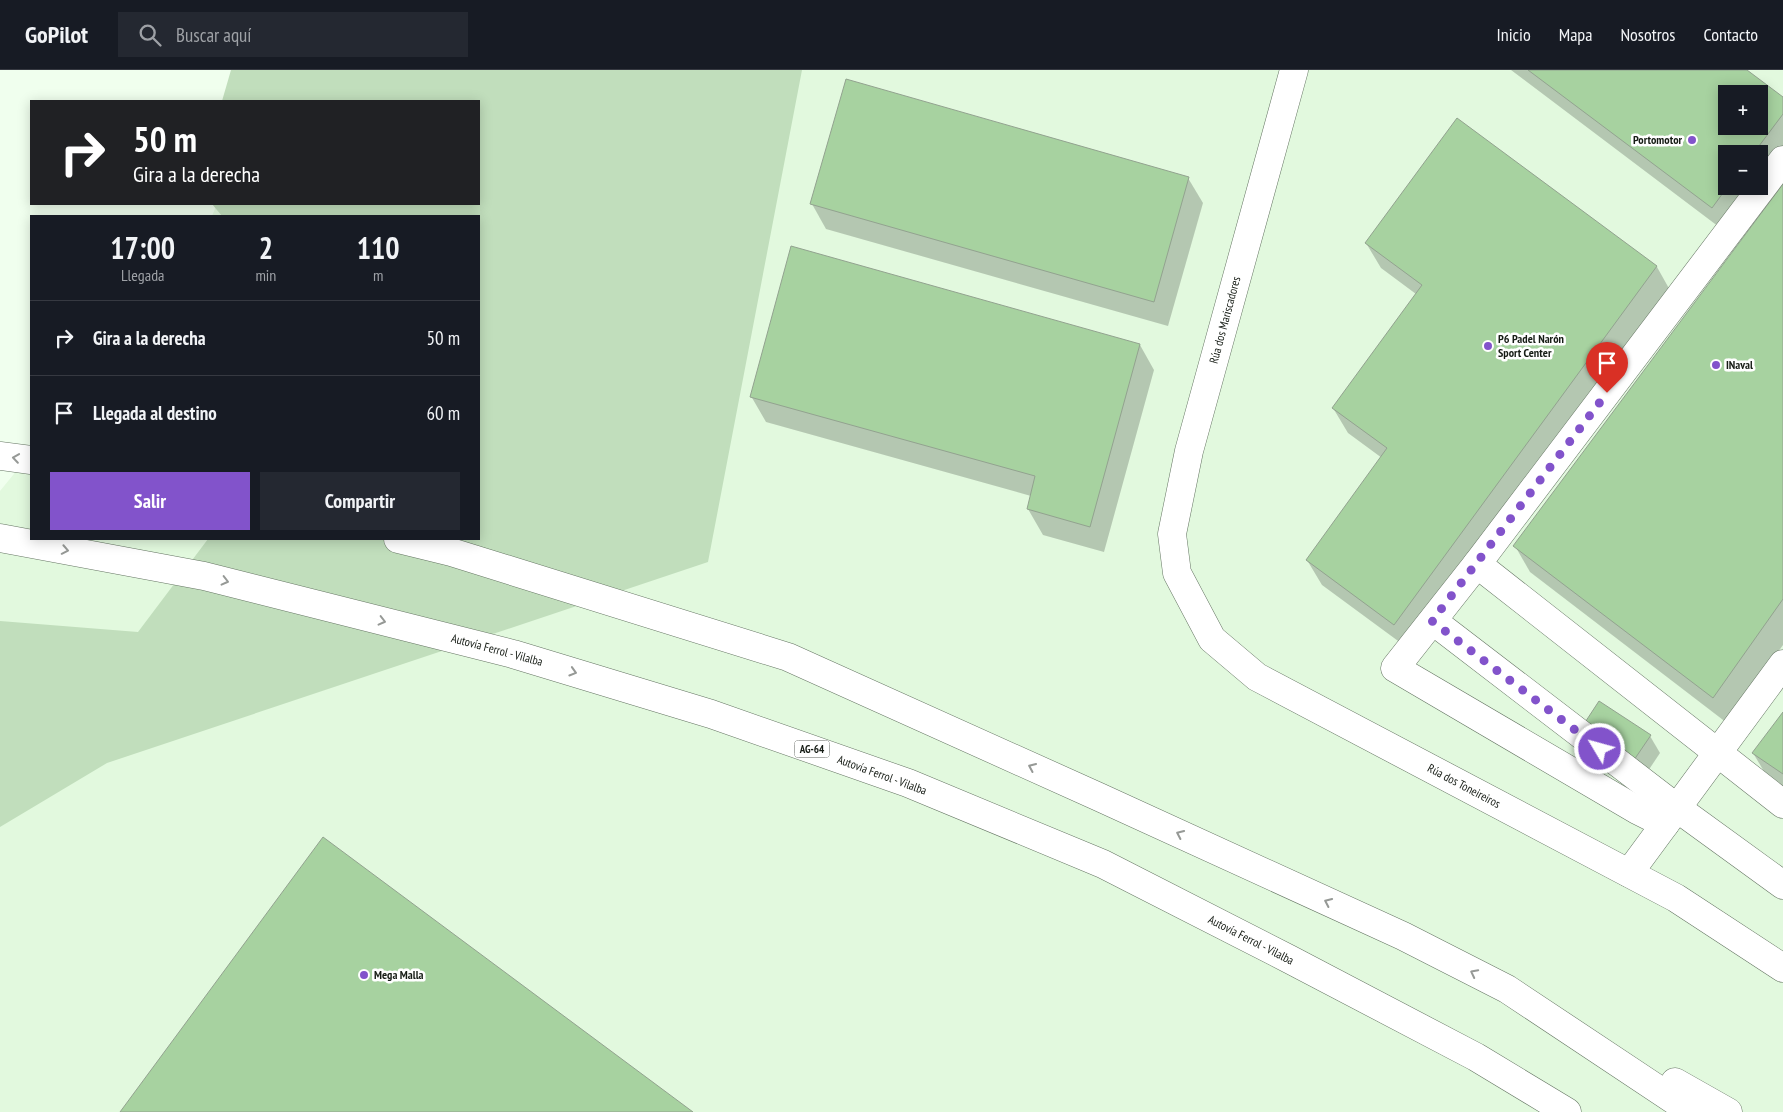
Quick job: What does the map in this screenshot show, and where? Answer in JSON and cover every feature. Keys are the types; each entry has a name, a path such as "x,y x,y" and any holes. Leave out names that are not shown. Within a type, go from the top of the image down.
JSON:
{"main road":[{"name":"Rúa dos Mariscadores","path":"1178,572 1172,534 1189,450 1294,70"},
{"path":"1671,816 1637,810 1395,668 1477,564 1783,160"},
{"path":"0,456 30,460"},
{"name":"Autovía Ferrol - Vilalba","path":"0,538 204,576 513,654 711,714 908,783 1103,864 1476,1057 1567,1112"},
{"path":"402,540 451,552 788,657 1394,932 1507,989 1728,1112"},
{"path":"1477,564 1783,804"},
{"name":"Rúa dos Toneireiros","path":"1178,572 1212,639 1257,676 1676,898 1783,968"},
{"path":"1432,621 1671,816 1783,885"},
{"path":"1629,873 1783,664"},
{"path":"1507,989 1692,1112"}],"shaded area":[{"path":"231,70 802,70 708,562 107,763 0,827 0,621 138,632 207,540 480,540 480,215 221,215 213,205 480,205 480,100 222,100"},
{"path":"268,70 1783,70 1783,1112 0,1112 0,491 30,454 30,540 480,540 480,215 212,215 217,205 480,205 480,100"}],"building":[{"name":"Portomotor","path":"1528,70 1747,70 1767,85 1718,85 1718,135 1767,135 1760,145 1718,145 1718,195 1721,195 1712,208"},
{"path":"846,79 1189,177 1154,302 810,204"},
{"name":"Portomotor","path":"1768,86 1783,97 1783,114 1768,134"},
{"name":"P6 Padel Narón Sport Center","path":"1457,118 1657,266 1394,625 1306,560 1387,448 1332,408 1422,285 1365,243"},
{"name":"INaval","path":"1783,184 1783,599 1713,698 1513,546"},
{"path":"791,246 1140,344 1090,527 1027,509 1035,476 750,397"},
{"path":"1599,701 1651,735 1634,760 1582,727"},
{"path":"1783,712 1783,774 1752,753"},
{"name":"Mega Malla","path":"323,837 693,1112 120,1112"}],"place":[{"name":"Portomotor","path":"1692,140"},
{"name":"P6 Padel Narón Sport Center","path":"1488,346"},
{"name":"INaval","path":"1716,365"},
{"name":"Mega Malla","path":"364,975"}],"route":[{"path":"1600,749 1432,621 1607,393"}]}
